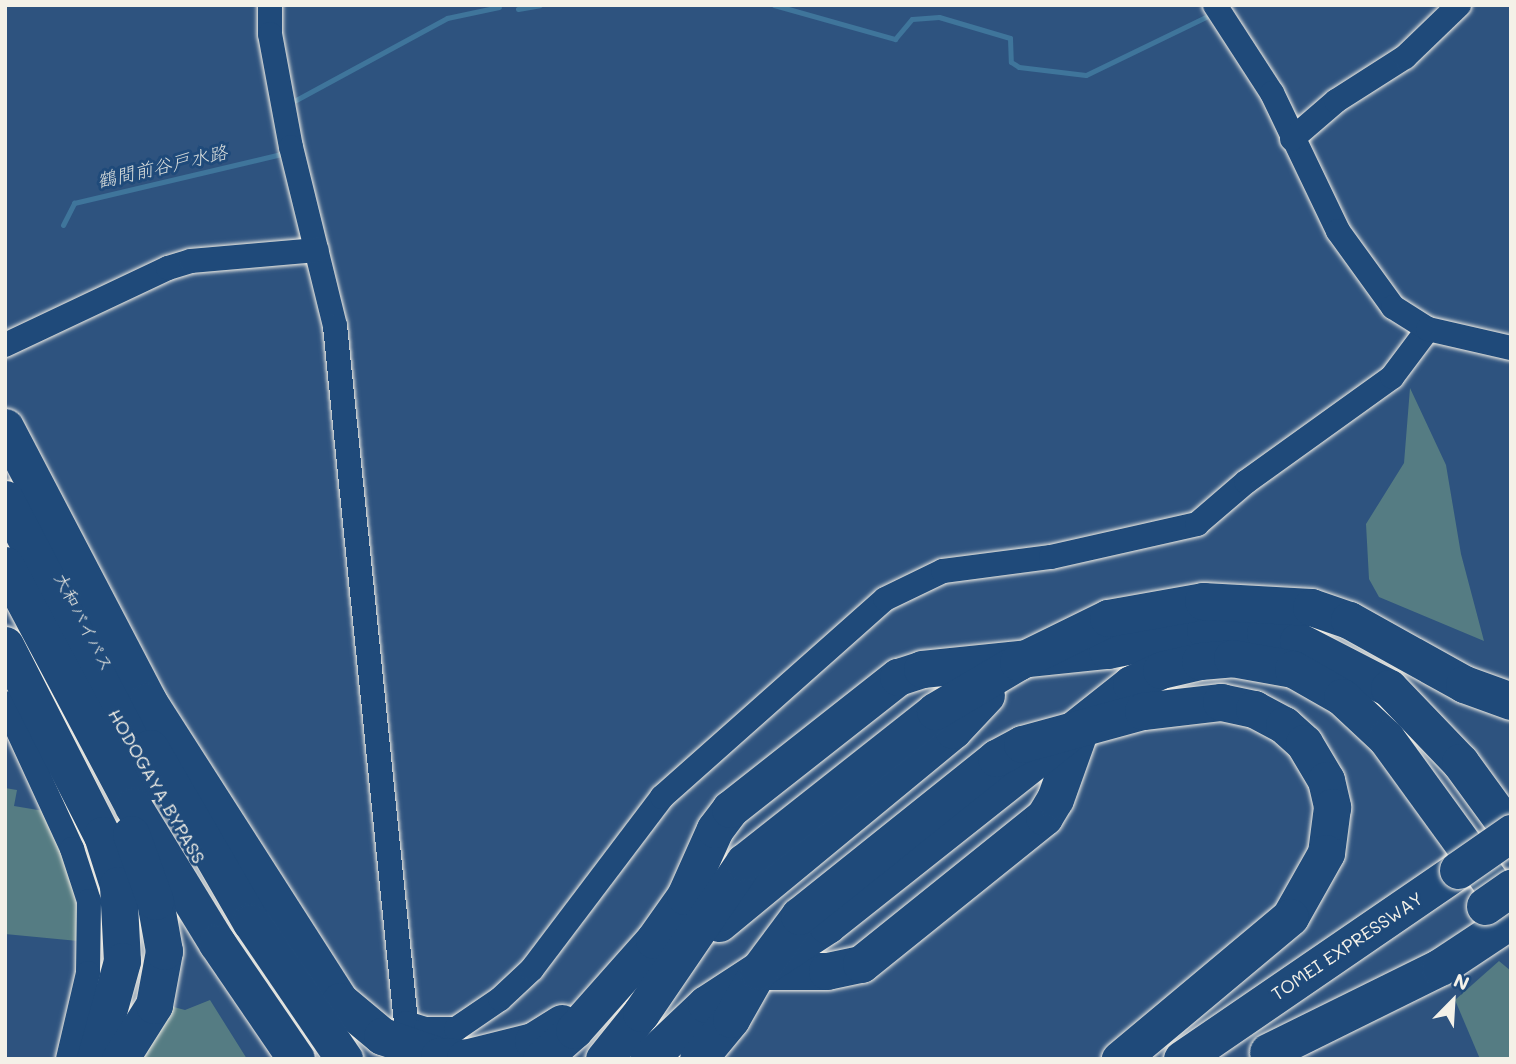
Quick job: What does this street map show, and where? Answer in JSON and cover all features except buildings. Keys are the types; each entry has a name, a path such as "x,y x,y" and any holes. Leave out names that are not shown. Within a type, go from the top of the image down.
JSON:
{"highway":[{"path":"5,427 148,701 328,987 368,1027 417,1049 465,1058 501,1052 533,1041 598,1001 774,874 953,730 1018,662"},
{"name":"大和バイパス","path":"5,468 134,721 251,922 344,1059"},
{"name":"HODOGAYA BYPASS","path":"5,499 156,788 242,927 332,1059"},
{"name":"HODOGAYA BYPASS","path":"5,565 133,806 217,943 296,1059"},
{"path":"5,581 114,794 281,1059"},
{"path":"696,895 736,855 935,711 1018,662 1108,618 1190,602 1272,601 1311,607 1349,620 1464,684 1511,701"},
{"path":"604,1059 696,895 716,829 730,809 898,677 922,669 1018,662 1205,631 1265,633 1333,656 1389,688 1460,762 1511,833"},
{"path":"5,645 102,835 118,885 122,961 95,1059"},
{"path":"1333,656 1386,694 1407,717 1511,858"},
{"path":"648,1059 706,1004 758,971 827,971 861,964 1044,817 1055,799 1080,729 1131,684 1161,670 1232,658 1293,669 1342,697 1386,737 1503,910 1263,1056"},
{"path":"698,1059 731,1019 758,971 818,897 996,758 1022,744 1183,704 1221,702 1254,709 1284,725 1304,743 1326,780 1332,807 1326,853 1290,917 1120,1059"},
{"path":"114,794 149,881 164,951 154,1005 120,1059"},
{"name":"TOMEI EXPRESSWAY","path":"1182,1059 1511,833"},
{"path":"206,845 322,1011 371,1059"},
{"path":"667,950 736,855"},
{"path":"541,1059 598,1001"}],"street":[{"path":"270,5 277,79 335,326 405,1023 456,1029 500,999 532,969 662,797 885,599 943,571 1051,557 1176,532 1197,524 1392,377 1427,329"},
{"path":"1215,5 1259,70 1318,194 1363,269 1393,307 1427,329 1511,348"},
{"path":"1292,139 1336,101 1405,57 1459,5"},
{"path":"5,345 168,268 191,261 317,250"},
{"path":"5,703 72,849 89,901 88,973 68,1059"}],"green space":[{"path":"1410,388 1446,465 1461,554 1484,641 1379,597 1369,579 1366,524 1404,463"},
{"path":"5,788 17,790 14,806 44,811 69,870 78,912 78,941 5,934"},
{"path":"1499,961 1511,971 1511,1059 1480,1059 1455,1000"},
{"path":"210,1000 247,1059 135,1059 166,1005 185,1010"}],"waterway":[{"path":"518,9 540,5"},
{"path":"774,5 895,39 912,19 939,17 1010,38 1011,62 1019,67 1086,75 1206,17"},
{"path":"296,100 447,18 499,7"},
{"name":"鶴間前谷戸水路","path":"63,225 74,203 282,154"}]}
